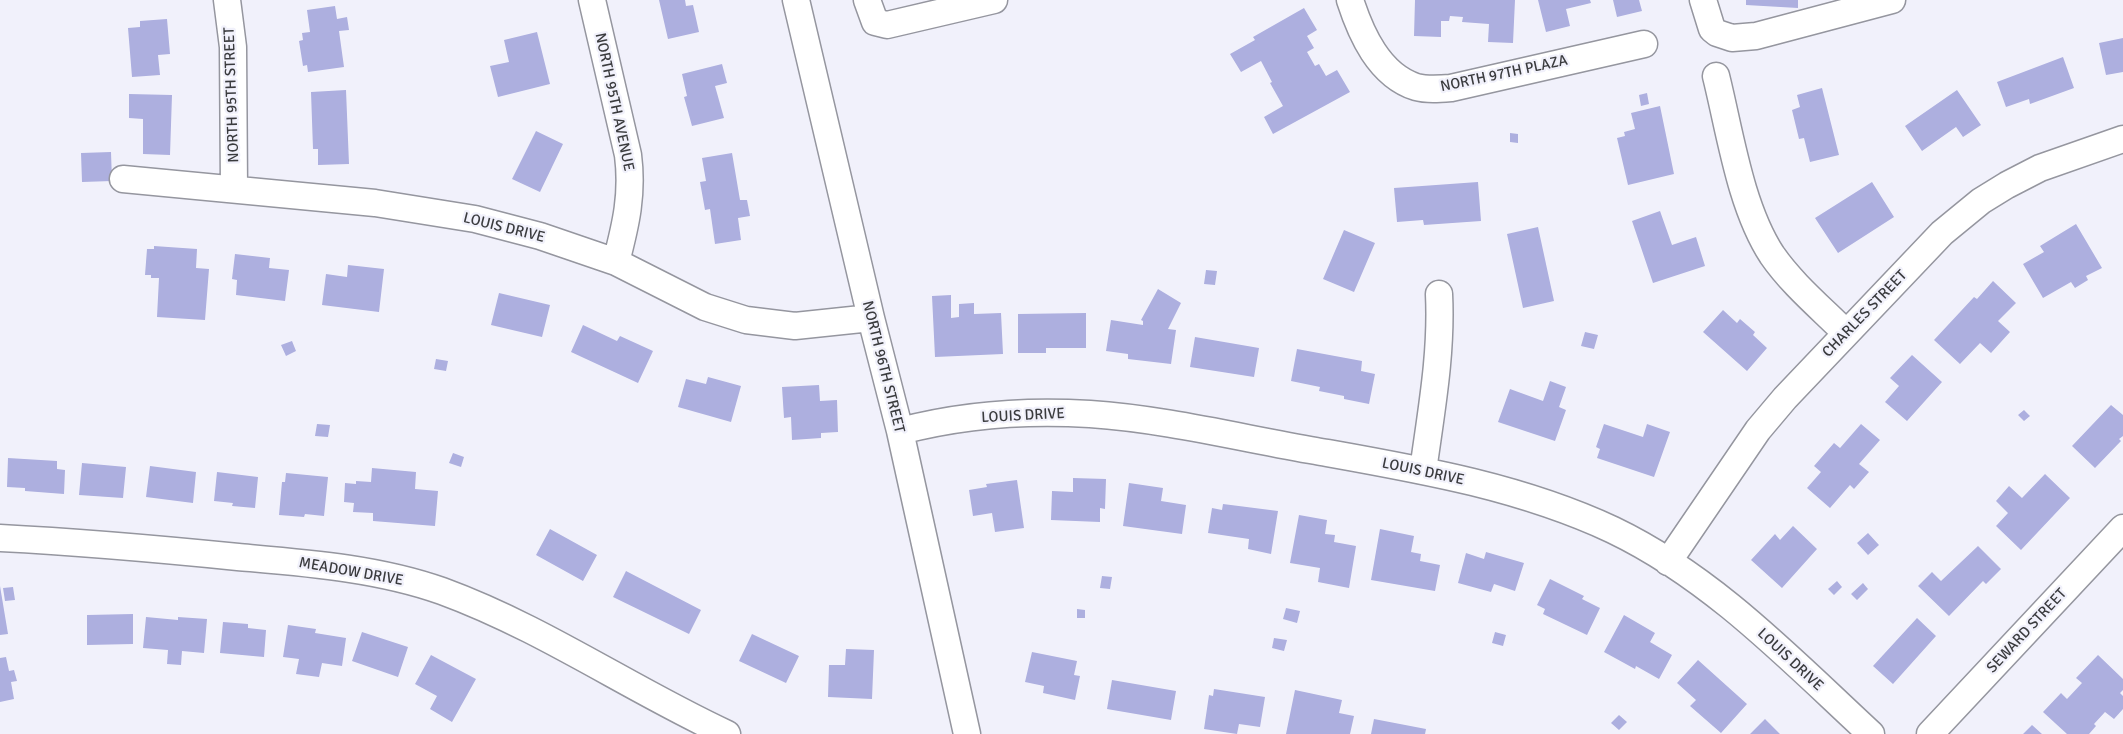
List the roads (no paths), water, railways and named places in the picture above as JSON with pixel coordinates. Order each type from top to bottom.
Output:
[{"type":"street","name":"NORTH 95TH STREET","points":[[227,0],[233,47],[234,189]]},
{"type":"street","name":"NORTH 95TH AVENUE","points":[[592,0],[628,155],[630,173],[630,204],[616,262]]},
{"type":"street","name":"NORTH 96TH STREET","points":[[796,0],[870,318],[900,430],[967,734]]},
{"type":"street","points":[[867,0],[875,22],[887,25],[994,0]]},
{"type":"street","name":"NORTH 97TH PLAZA","points":[[1350,0],[1356,18],[1369,44],[1384,66],[1398,78],[1416,86],[1431,89],[1451,88],[1644,44]]},
{"type":"street","points":[[1703,0],[1712,29],[1717,34],[1732,38],[1756,36],[1892,0]]},
{"type":"street","points":[[1716,76],[1744,190],[1761,235],[1786,273],[1846,333]]},
{"type":"street","name":"CHARLES STREET","points":[[1668,562],[1758,430],[1785,398],[1942,233],[1981,201],[2007,185],[2040,168],[2123,139]]},
{"type":"street","name":"LOUIS DRIVE","points":[[123,179],[375,203],[475,219],[540,236],[616,262],[705,307],[746,320],[795,326],[870,318]]},
{"type":"street","points":[[1424,471],[1438,360],[1439,294]]},
{"type":"street","name":"LOUIS DRIVE","points":[[900,430],[961,419],[1004,415],[1050,412],[1092,414],[1163,424],[1424,471],[1488,486],[1549,504],[1614,531],[1668,562],[1706,587],[1752,624],[1871,734]]},
{"type":"street","name":"SEWARD STREET","points":[[1930,734],[2123,528]]},
{"type":"street","name":"MEADOW DRIVE","points":[[0,538],[90,543],[311,564],[381,574],[441,591],[504,617],[727,734]]}]
